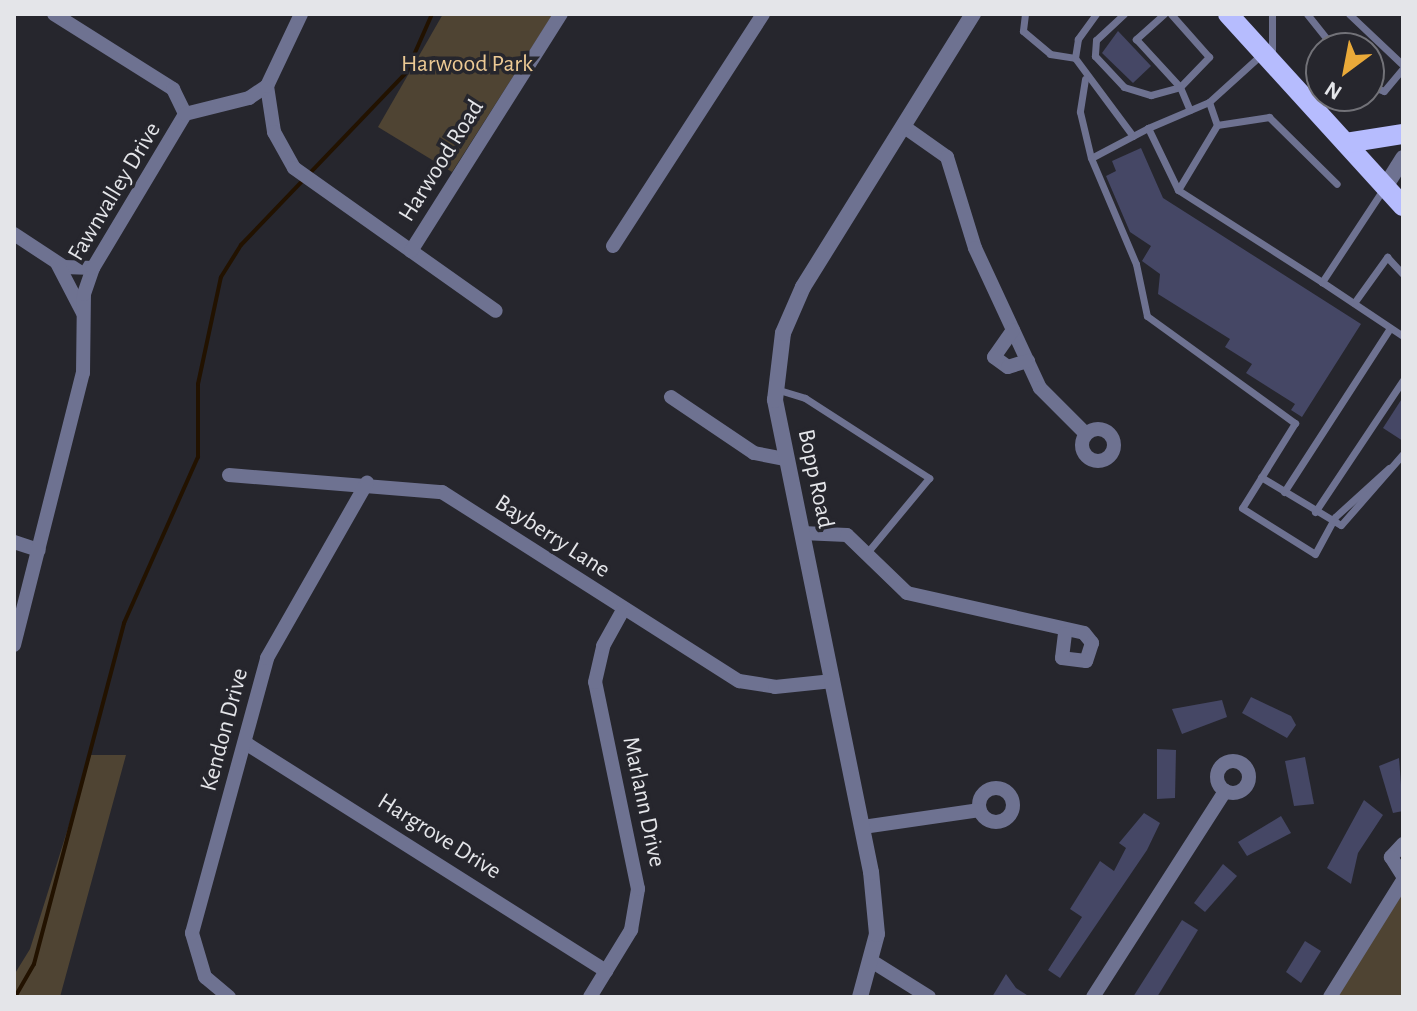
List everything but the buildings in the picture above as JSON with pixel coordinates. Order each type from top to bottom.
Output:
[{"type":"main road","points":[[1228,14],[1403,206]]},
{"type":"main road","points":[[1346,143],[1403,134]]},
{"type":"street","points":[[54,14],[173,89],[213,106]]},
{"type":"street","points":[[301,14],[267,86],[270,117],[298,172],[317,189],[496,311]]},
{"type":"street","name":"Harwood Road","points":[[411,251],[561,14]]},
{"type":"street","points":[[613,246],[763,14]]},
{"type":"street","name":"Bopp Road","points":[[860,997],[873,962],[876,904],[863,827],[785,459],[776,389],[783,333],[803,287],[973,14]]},
{"type":"street","name":"Fawnvalley Drive","points":[[14,645],[83,373],[83,313],[93,268],[185,114],[242,101],[267,86]]},
{"type":"street","points":[[173,89],[185,114]]},
{"type":"street","points":[[242,101],[270,117]]},
{"type":"street","points":[[903,126],[947,157],[975,248],[1040,388],[1086,434]]},
{"type":"street","points":[[1385,187],[1403,158]]},
{"type":"street","points":[[14,234],[57,263],[93,268]]},
{"type":"street","points":[[57,263],[83,313]]},
{"type":"street","points":[[1013,330],[994,357],[1008,367],[1028,361]]},
{"type":"street","points":[[671,397],[754,453],[785,459]]},
{"type":"street","name":"Bayberry Lane","points":[[229,475],[367,483],[442,492],[623,610],[749,684],[833,681]]},
{"type":"street","name":"Kendon Drive","points":[[229,997],[205,977],[192,933],[280,627],[367,483]]},
{"type":"street","points":[[802,533],[847,535],[907,593],[1033,620],[1065,634]]},
{"type":"street","points":[[14,542],[39,550]]},
{"type":"street","name":"Marlann Drive","points":[[590,997],[631,930],[638,889],[595,682],[603,646],[623,610]]},
{"type":"street","name":"Hargrove Drive","points":[[247,744],[606,971]]},
{"type":"street","points":[[1093,997],[1225,791]]},
{"type":"street","points":[[863,827],[980,810]]},
{"type":"street","points":[[1330,997],[1403,878],[1391,857],[1403,844]]},
{"type":"street","points":[[873,962],[929,997]]},
{"type":"lane","points":[[1025,14],[1023,31],[1050,54],[1075,58]]},
{"type":"lane","points":[[1081,14],[1088,21]]},
{"type":"lane","points":[[1096,14],[1088,21],[1075,58],[1085,79],[1133,136]]},
{"type":"lane","points":[[1124,14],[1096,40],[1095,56],[1136,94],[1180,87],[1209,57],[1171,14]]},
{"type":"lane","points":[[1164,14],[1136,39],[1180,87],[1190,110]]},
{"type":"lane","points":[[1091,158],[1148,128],[1209,102],[1268,57],[1272,14]]},
{"type":"lane","points":[[1307,14],[1321,32]]},
{"type":"lane","points":[[1349,14],[1403,67],[1385,90]]},
{"type":"lane","points":[[1085,79],[1080,112],[1091,158],[1136,264],[1147,316],[1295,423],[1242,508],[1315,554],[1333,524],[1352,517],[1403,454]]},
{"type":"lane","points":[[1209,102],[1217,125]]},
{"type":"lane","points":[[1217,125],[1269,117],[1337,184]]},
{"type":"lane","points":[[1178,190],[1217,125]]},
{"type":"lane","points":[[1148,128],[1178,190],[1403,336]]},
{"type":"lane","points":[[1322,282],[1385,187]]},
{"type":"lane","points":[[1354,303],[1387,257],[1403,274]]},
{"type":"lane","points":[[1284,492],[1390,328]]},
{"type":"lane","points":[[1315,512],[1403,380]]},
{"type":"lane","points":[[776,389],[805,398],[929,478],[865,555]]},
{"type":"lane","points":[[1261,477],[1333,524]]},
{"type":"green space","name":"Harwood Park","points":[[443,14],[553,14],[452,172],[378,127]]},
{"type":"green space","points":[[91,755],[126,755],[60,997],[14,997],[14,975],[30,949]]},
{"type":"green space","points":[[1403,892],[1403,997],[1337,997]]},
{"type":"waterway","points":[[15,997],[34,964],[124,623],[198,457],[198,384],[221,277],[241,245],[406,73],[432,14]]}]
